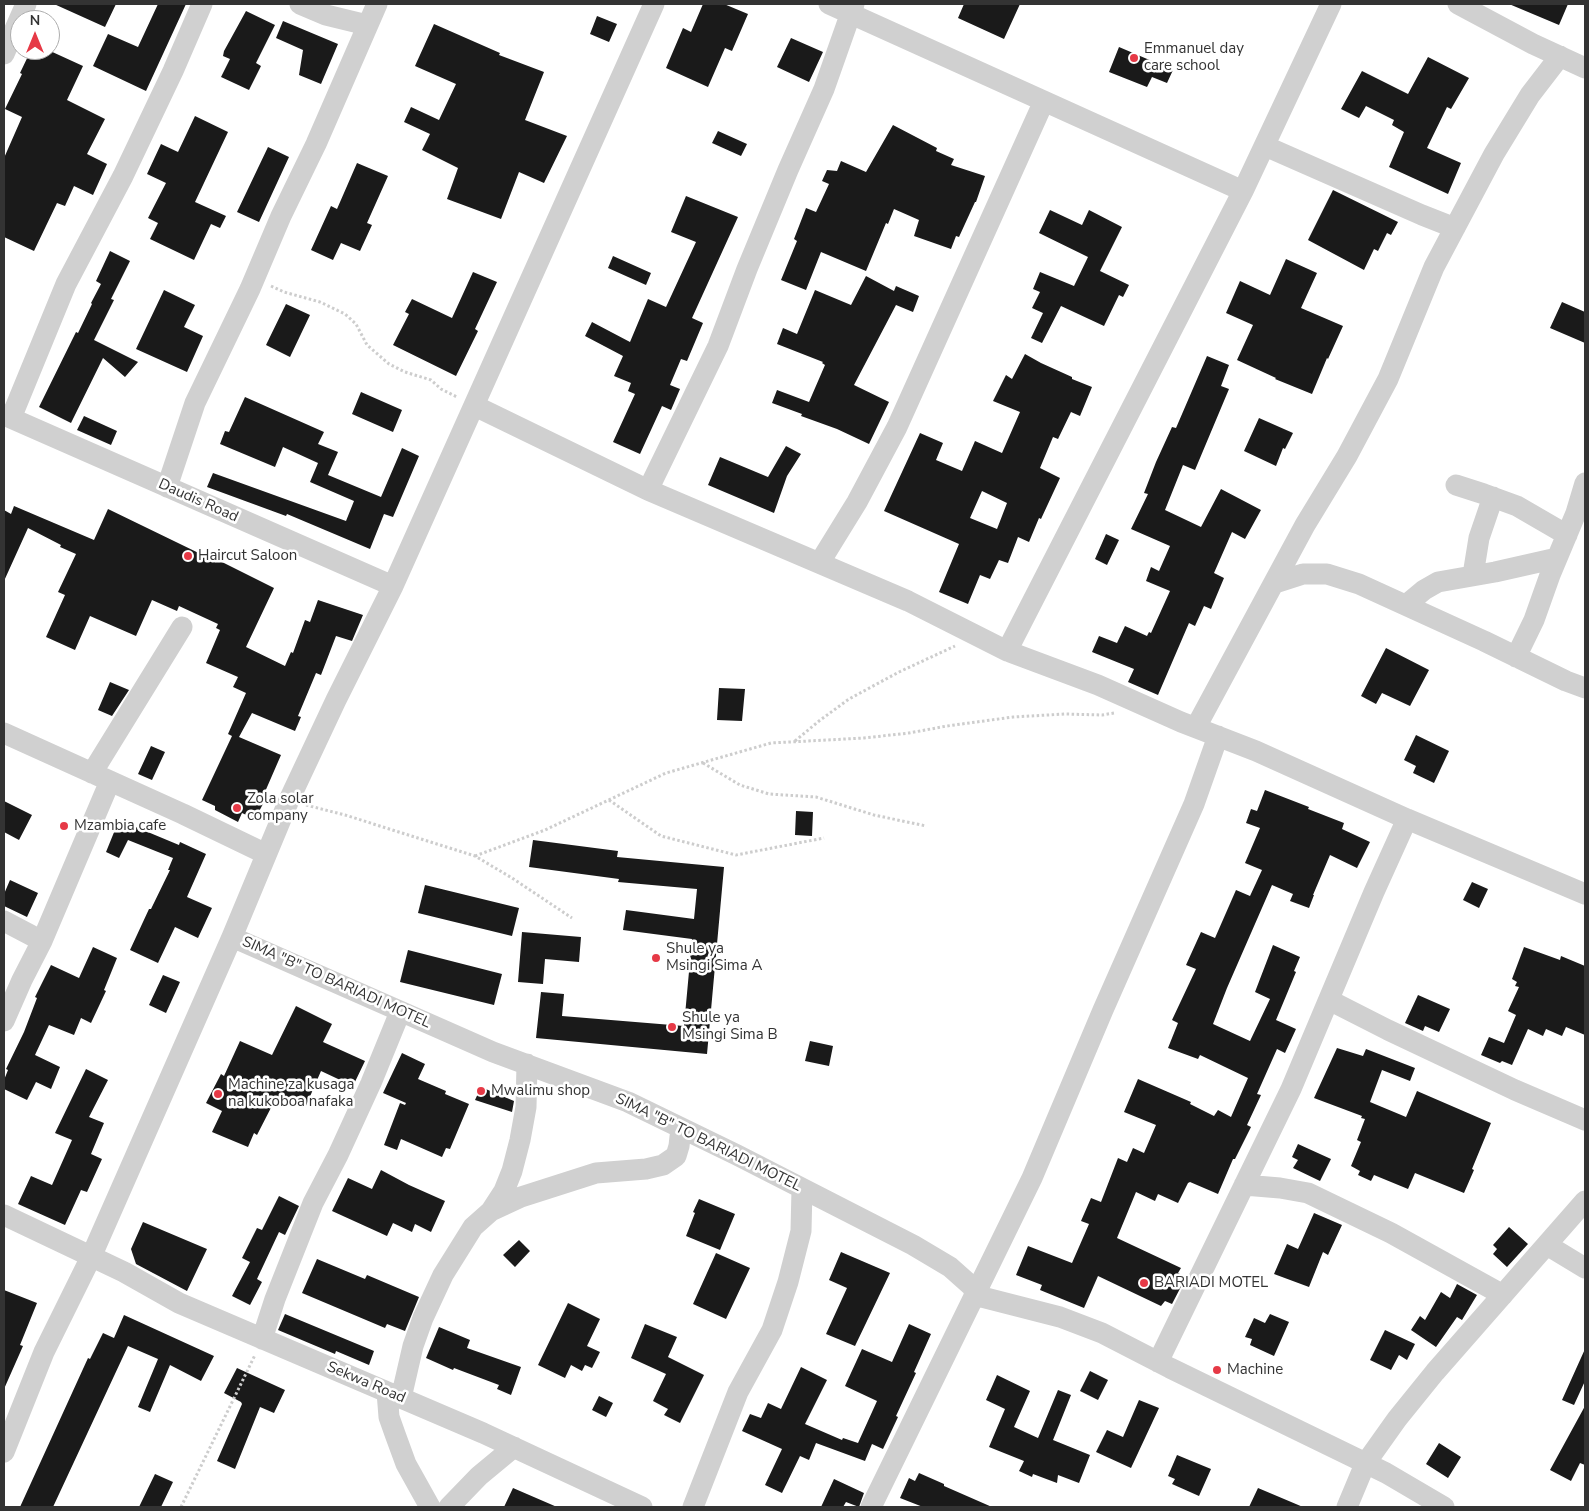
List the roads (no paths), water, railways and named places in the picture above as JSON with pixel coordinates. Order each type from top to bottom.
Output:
[{"type":"street","points":[[4,54],[26,4]]},
{"type":"street","points":[[8,417],[66,284],[127,167],[173,71],[202,4]]},
{"type":"street","points":[[300,4],[326,15],[367,26]]},
{"type":"street","points":[[167,487],[195,403],[255,278],[281,216],[316,144],[378,4]]},
{"type":"street","points":[[4,1452],[44,1352],[91,1257],[232,937],[290,800],[336,700],[394,586],[654,4]]},
{"type":"street","points":[[829,4],[852,8],[1044,101],[1243,192]]},
{"type":"street","points":[[1007,651],[1243,192],[1331,4]]},
{"type":"street","points":[[1458,4],[1533,44],[1585,68]]},
{"type":"street","points":[[648,490],[718,346],[788,170],[824,90],[852,8]]},
{"type":"street","points":[[1196,727],[1305,525],[1347,456],[1388,379],[1434,267],[1494,154],[1525,104],[1560,56]]},
{"type":"street","points":[[820,562],[857,502],[897,427],[1044,101]]},
{"type":"street","points":[[1265,146],[1455,228]]},
{"type":"street","points":[[475,406],[648,490],[908,601],[1007,651],[1098,685],[1149,708],[1256,751],[1407,819],[1585,894]]},
{"type":"street","name":"Daudis Road","points":[[8,417],[394,586]]},
{"type":"street","points":[[1516,657],[1534,620],[1576,513],[1585,482]]},
{"type":"street","points":[[1456,485],[1517,506],[1567,535]]},
{"type":"street","points":[[1473,575],[1479,538],[1492,497]]},
{"type":"street","points":[[1406,606],[1424,590],[1438,582],[1558,558]]},
{"type":"street","points":[[1275,583],[1303,574],[1327,574],[1359,584],[1566,681],[1585,688]]},
{"type":"street","points":[[4,1021],[22,980],[42,942],[87,832],[101,777],[182,627]]},
{"type":"street","points":[[4,734],[266,854]]},
{"type":"street","points":[[871,1507],[1032,1178],[1103,1010],[1194,804],[1218,736]]},
{"type":"street","points":[[1158,1362],[1291,1089],[1374,892],[1407,819]]},
{"type":"street","points":[[4,921],[42,942]]},
{"type":"street","name":"SIMA \"B\" TO BARIADI MOTEL","points":[[232,937],[493,1052],[628,1102],[913,1245],[950,1267],[976,1293]]},
{"type":"street","points":[[1330,1000],[1388,1030],[1515,1090],[1585,1120]]},
{"type":"street","points":[[262,1339],[275,1298],[313,1203],[338,1155],[371,1083],[400,1012]]},
{"type":"street","points":[[491,1211],[504,1191],[512,1171],[520,1140],[526,1106],[526,1064]]},
{"type":"street","points":[[430,1507],[406,1464],[389,1418],[394,1395],[422,1318],[442,1276],[473,1227],[491,1211],[521,1196],[596,1173],[663,1165],[676,1156],[681,1128]]},
{"type":"street","points":[[1244,1186],[1280,1188],[1308,1193],[1391,1233],[1503,1295]]},
{"type":"street","points":[[693,1507],[738,1392],[772,1330],[788,1282],[801,1231],[802,1189]]},
{"type":"street","points":[[1347,1507],[1365,1464],[1397,1420],[1430,1379],[1585,1201]]},
{"type":"street","name":"Sekwa Road","points":[[4,1215],[124,1272],[179,1303],[514,1447],[642,1507]]},
{"type":"street","points":[[1547,1245],[1585,1268]]},
{"type":"street","points":[[976,1293],[1060,1317],[1102,1333],[1386,1473],[1444,1507]]},
{"type":"street","points":[[449,1507],[479,1476],[514,1447]]},
{"type":"place","name":"Emmanuel day care school","points":[[1134,58]]},
{"type":"place","name":"Haircut Saloon","points":[[188,556]]},
{"type":"place","name":"Zola solar company","points":[[237,808]]},
{"type":"place","name":"Mzambia cafe","points":[[64,826]]},
{"type":"place","name":"Shule ya Msingi Sima A","points":[[656,958]]},
{"type":"place","name":"Shule ya Msingi Sima B","points":[[672,1027]]},
{"type":"place","name":"Mwalimu shop","points":[[481,1091]]},
{"type":"place","name":"Machine za kusaga na kukoboa nafaka","points":[[218,1094]]},
{"type":"place","name":"BARIADI MOTEL","points":[[1144,1283]]},
{"type":"place","name":"Machine","points":[[1217,1370]]}]
